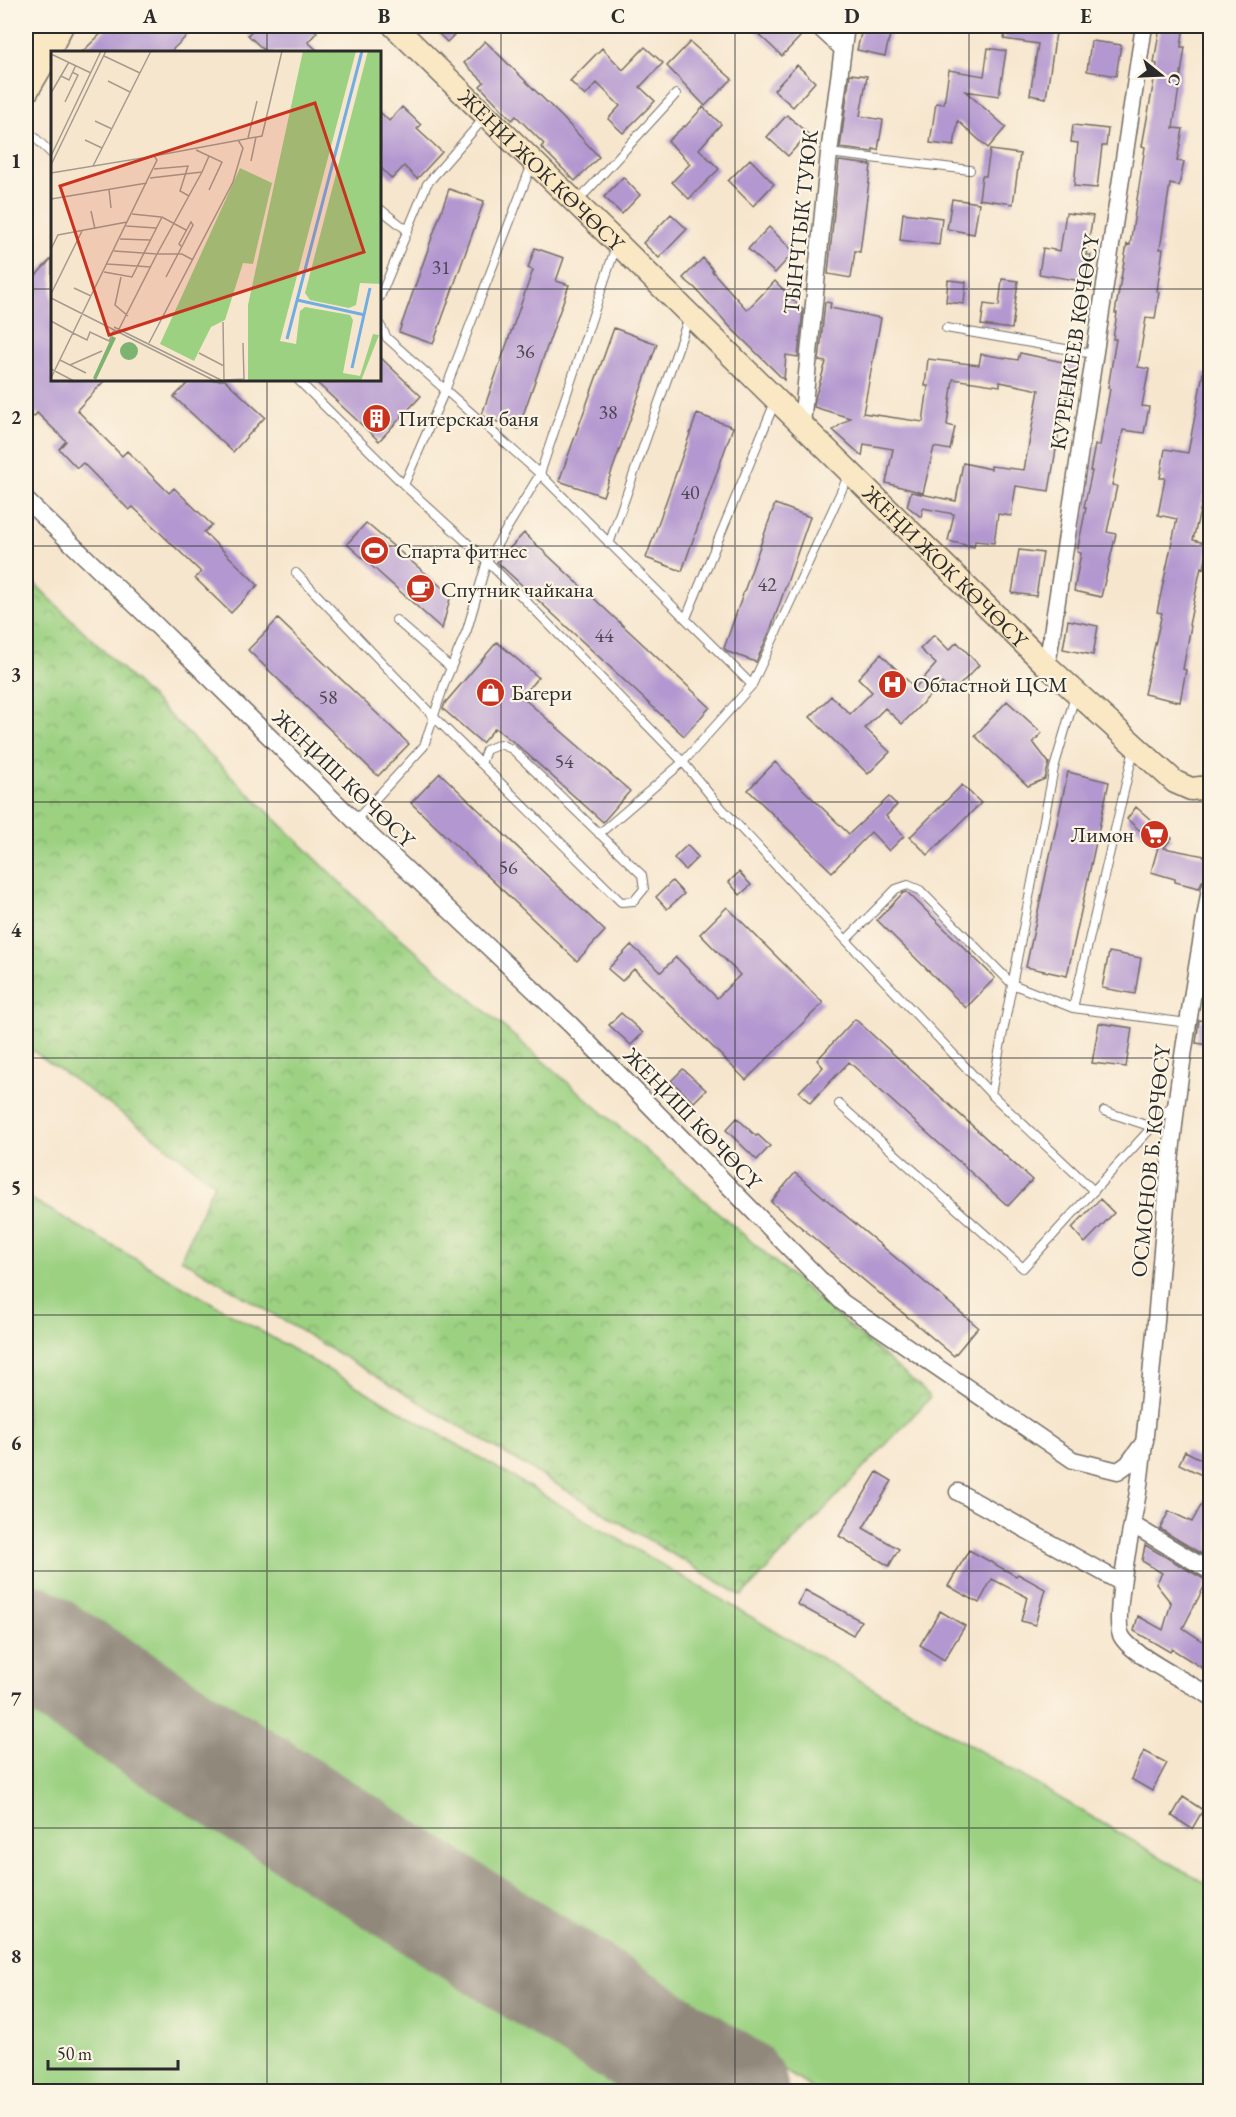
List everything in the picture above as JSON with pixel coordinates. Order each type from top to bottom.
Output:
[{"type":"main road","points":[[26,52],[60,26]]},
{"type":"main road","points":[[26,93],[60,26]]},
{"type":"main road","name":"ЖЕҢИ ЖОК КӨЧӨСҮ","points":[[394,26],[1047,666],[1175,782],[1191,789],[1210,787]]},
{"type":"street","points":[[818,26],[842,48]]},
{"type":"street","name":"ТЫНЧТЫК ТУЮК","points":[[802,424],[829,153],[846,26]]},
{"type":"street","name":"КУРЕНКЕЕВ КӨЧӨСҮ","points":[[1047,666],[1094,354],[1111,258],[1144,27]]},
{"type":"street","name":"ЖЕҢИШ КӨЧӨСҮ","points":[[26,500],[355,821],[571,1025],[842,1302],[1073,1460],[1118,1471],[1128,1464],[1145,1441]]},
{"type":"street","name":"ОСМОНОВ Б. КӨЧӨСҮ","points":[[1145,1441],[1177,1100],[1210,888]]},
{"type":"street","points":[[1145,1441],[1122,1583],[1120,1635],[1129,1646],[1146,1658],[1210,1696]]},
{"type":"street","points":[[958,1492],[1122,1583]]},
{"type":"street","points":[[1133,1525],[1210,1571]]},
{"type":"lane","points":[[1126,26],[1144,27]]},
{"type":"lane","points":[[576,203],[676,94]]},
{"type":"lane","points":[[381,295],[427,184],[487,115]]},
{"type":"lane","points":[[26,129],[51,153]]},
{"type":"lane","points":[[829,153],[970,170]]},
{"type":"lane","points":[[404,485],[446,388],[533,160]]},
{"type":"lane","points":[[381,210],[407,230]]},
{"type":"lane","points":[[355,821],[424,746],[467,630],[487,561],[540,474],[617,243]]},
{"type":"lane","points":[[609,544],[690,314]]},
{"type":"lane","points":[[381,327],[387,338],[446,388],[540,474],[752,686]]},
{"type":"lane","points":[[946,328],[1094,354]]},
{"type":"lane","points":[[299,381],[404,485],[487,561],[683,762],[715,801],[990,1094],[1094,1191]]},
{"type":"lane","points":[[686,618],[776,399]]},
{"type":"lane","name":"ЖЕҢИ ЖОК КӨЧӨСҮ","points":[[599,834],[683,762],[752,686],[850,472]]},
{"type":"lane","points":[[296,573],[434,717],[481,764],[621,902],[634,901],[644,890],[642,875],[512,749],[500,744],[486,750],[481,764]]},
{"type":"lane","points":[[396,620],[451,668]]},
{"type":"lane","points":[[990,1094],[1054,768],[1076,692]]},
{"type":"lane","points":[[1073,1008],[1135,746]]},
{"type":"lane","points":[[846,940],[896,889],[908,885],[920,890],[1012,984],[1073,1008],[1188,1023]]},
{"type":"lane","points":[[839,1104],[1023,1268],[1177,1100]]},
{"type":"lane","points":[[1104,1111],[1152,1127]]},
{"type":"green space","points":[[26,575],[366,908],[929,1395],[930,1398],[742,1596],[181,1259],[214,1183],[137,1124],[26,1046]]},
{"type":"green space","points":[[26,1196],[400,1411],[1210,1886],[1210,2091],[816,2091],[26,1585]]},
{"type":"green space","points":[[26,1698],[643,2091],[26,2091]]},
{"type":"building","points":[[109,26],[197,26],[171,51],[83,51]]},
{"type":"building","points":[[256,26],[309,26],[317,32],[308,42],[318,51],[265,51],[248,35]]},
{"type":"building","points":[[431,26],[463,26],[447,42]]},
{"type":"building","points":[[750,26],[789,26],[800,37],[782,56]]},
{"type":"building","points":[[1006,26],[1057,26],[1046,98],[1030,95],[1038,44],[1004,39]]},
{"type":"building","points":[[1160,26],[1184,26],[1181,47],[1185,47],[1173,128],[1183,129],[1177,161],[1184,162],[1179,186],[1170,184],[1160,249],[1163,249],[1155,319],[1146,318],[1138,367],[1149,369],[1142,406],[1149,407],[1144,433],[1123,430],[1112,485],[1117,486],[1107,532],[1116,534],[1101,597],[1074,591],[1081,553],[1077,552],[1095,445],[1100,445],[1110,389],[1108,388],[1116,339],[1113,339],[1117,313],[1115,313],[1127,244],[1130,245],[1145,147],[1142,146],[1157,64],[1154,63]]},
{"type":"building","points":[[862,29],[890,35],[885,56],[857,50]]},
{"type":"building","points":[[485,41],[599,157],[575,181],[541,147],[544,144],[516,116],[512,120],[480,86],[484,82],[464,63]]},
{"type":"building","points":[[1091,41],[1121,45],[1116,76],[1087,71]]},
{"type":"building","points":[[690,42],[732,79],[705,106],[667,66]]},
{"type":"building","points":[[645,47],[663,63],[640,87],[655,101],[623,133],[608,119],[620,106],[597,83],[585,96],[570,81],[602,48],[623,70]]},
{"type":"building","points":[[988,48],[1006,51],[999,96],[965,91],[1006,127],[988,148],[958,121],[954,146],[930,143],[936,103],[944,104],[949,70],[984,76]]},
{"type":"building","points":[[797,65],[815,82],[793,107],[774,90]]},
{"type":"building","points":[[850,74],[867,76],[860,116],[883,120],[878,150],[873,149],[873,152],[840,148]]},
{"type":"building","points":[[402,107],[421,125],[417,129],[442,152],[417,179],[404,166],[392,179],[381,168],[381,113],[389,121]]},
{"type":"building","points":[[703,107],[721,124],[699,149],[719,169],[689,199],[672,182],[690,164],[668,141],[685,127]]},
{"type":"building","points":[[787,115],[808,134],[788,156],[767,137]]},
{"type":"building","points":[[1073,125],[1108,129],[1106,146],[1102,146],[1097,188],[1074,186],[1078,143],[1071,142]]},
{"type":"building","points":[[990,150],[1020,154],[1013,204],[979,199],[982,176],[986,176]]},
{"type":"building","points":[[750,159],[774,184],[753,206],[728,181]]},
{"type":"building","points":[[839,161],[871,165],[860,252],[855,251],[851,278],[828,274]]},
{"type":"building","points":[[623,177],[640,195],[622,214],[604,197]]},
{"type":"building","points":[[449,189],[484,201],[433,344],[399,332]]},
{"type":"building","points":[[952,199],[979,203],[974,234],[947,229]]},
{"type":"building","points":[[903,213],[942,218],[939,245],[900,240]]},
{"type":"building","points":[[1066,213],[1093,216],[1086,255],[1091,255],[1087,282],[1039,274],[1043,248],[1060,251]]},
{"type":"building","points":[[671,214],[687,229],[659,258],[643,243]]},
{"type":"building","points":[[769,227],[794,252],[775,273],[748,249]]},
{"type":"building","points":[[535,248],[564,258],[556,281],[569,285],[518,429],[482,414],[533,270],[528,268]]},
{"type":"building","points":[[703,258],[747,310],[775,281],[803,310],[798,357],[786,355],[784,380],[683,278]]},
{"type":"building","points":[[51,259],[51,381],[104,381],[77,410],[122,456],[127,451],[169,493],[174,488],[212,525],[204,532],[258,585],[231,613],[195,578],[201,572],[133,507],[129,510],[83,463],[77,468],[59,449],[66,441],[37,413],[34,417],[26,410],[26,286]]},
{"type":"building","points":[[1002,279],[1018,281],[1012,329],[981,325],[984,304],[999,306]]},
{"type":"building","points":[[948,280],[966,282],[964,304],[946,302]]},
{"type":"building","points":[[825,302],[831,303],[830,308],[881,318],[863,413],[923,422],[928,386],[925,386],[928,359],[979,365],[981,354],[1018,360],[1020,353],[1077,365],[1070,397],[1065,396],[1049,491],[1016,486],[1011,516],[998,514],[994,543],[975,541],[974,547],[948,541],[954,514],[923,508],[921,517],[907,506],[911,492],[956,501],[963,463],[991,469],[991,466],[1024,470],[1039,390],[1000,382],[1000,386],[953,379],[947,425],[955,427],[950,450],[934,447],[923,493],[886,483],[893,449],[864,444],[862,456],[833,430],[850,418],[814,407],[826,362],[819,361]]},
{"type":"building","points":[[614,328],[657,344],[603,496],[559,481]]},
{"type":"building","name":"Питерская баня","points":[[381,358],[421,396],[379,441],[315,381],[381,381]]},
{"type":"building","points":[[1203,373],[1210,374],[1210,486],[1206,485],[1193,540],[1209,544],[1204,568],[1201,567],[1189,625],[1191,626],[1183,669],[1186,670],[1180,702],[1144,694],[1162,613],[1157,612],[1177,519],[1158,515],[1165,478],[1160,478],[1165,449],[1188,453]]},
{"type":"building","points":[[190,381],[226,381],[265,417],[233,452],[174,397]]},
{"type":"building","points":[[697,414],[733,427],[682,571],[646,558]]},
{"type":"building","points":[[775,504],[810,517],[770,631],[756,662],[728,652],[724,648]]},
{"type":"building","points":[[366,523],[451,595],[442,629],[347,544]]},
{"type":"building","points":[[524,533],[710,707],[684,736],[497,562]]},
{"type":"building","points":[[1019,550],[1043,553],[1036,596],[1012,593]]},
{"type":"building","points":[[278,619],[409,744],[378,776],[248,650]]},
{"type":"building","points":[[1068,620],[1098,626],[1093,655],[1063,649]]},
{"type":"building","points":[[934,635],[949,650],[957,642],[979,665],[952,693],[942,683],[902,724],[885,708],[865,728],[890,752],[868,774],[810,717],[831,696],[850,714],[872,692],[858,678],[881,654],[915,688],[936,664],[920,649]]},
{"type":"building","points":[[497,642],[538,677],[522,697],[630,791],[603,822],[495,728],[482,743],[443,709],[445,703]]},
{"type":"building","points":[[1007,701],[1042,733],[1033,742],[1049,763],[1045,779],[1028,786],[975,736]]},
{"type":"building","points":[[775,762],[849,834],[889,797],[897,805],[886,816],[904,836],[889,851],[871,832],[832,872],[748,790]]},
{"type":"building","points":[[1068,772],[1109,782],[1067,976],[1026,967]]},
{"type":"building","points":[[440,773],[605,931],[577,961],[411,803]]},
{"type":"building","points":[[962,785],[981,803],[928,855],[910,837]]},
{"type":"building","points":[[1136,807],[1172,838],[1164,848],[1210,857],[1210,878],[1202,881],[1199,888],[1175,882],[1175,879],[1151,872],[1158,847],[1127,819]]},
{"type":"building","points":[[687,845],[698,857],[685,870],[674,858]]},
{"type":"building","points":[[739,872],[751,885],[740,895],[729,882]]},
{"type":"building","points":[[672,881],[684,894],[667,909],[656,897]]},
{"type":"building","points":[[907,892],[995,978],[966,1008],[877,920],[903,893]]},
{"type":"building","points":[[727,907],[823,1003],[746,1080],[634,969],[622,981],[608,969],[631,945],[661,972],[676,957],[717,998],[740,975],[700,934]]},
{"type":"building","points":[[1109,952],[1141,958],[1135,994],[1102,988]]},
{"type":"building","points":[[621,1013],[643,1033],[631,1045],[609,1025]]},
{"type":"building","points":[[855,1019],[1032,1180],[1008,1206],[849,1062],[810,1103],[799,1092],[823,1067],[817,1060]]},
{"type":"building","points":[[1199,1020],[1210,1022],[1210,1045],[1196,1043]]},
{"type":"building","points":[[1099,1023],[1132,1028],[1126,1067],[1092,1063]]},
{"type":"building","points":[[683,1069],[706,1090],[694,1102],[671,1081]]},
{"type":"building","points":[[737,1118],[770,1146],[757,1160],[726,1130]]},
{"type":"building","points":[[795,1173],[978,1327],[954,1356],[771,1202]]},
{"type":"building","points":[[1100,1199],[1114,1213],[1085,1243],[1072,1228]]},
{"type":"building","points":[[1185,1451],[1210,1464],[1210,1479],[1179,1464]]},
{"type":"building","points":[[877,1472],[892,1481],[863,1528],[899,1549],[889,1566],[839,1536]]},
{"type":"building","points":[[1210,1489],[1210,1559],[1160,1529],[1169,1511],[1192,1522]]},
{"type":"building","points":[[1145,1545],[1207,1581],[1183,1628],[1210,1646],[1210,1673],[1172,1649],[1170,1652],[1134,1631],[1138,1616],[1163,1630],[1171,1603],[1156,1584],[1162,1573],[1142,1561]]},
{"type":"building","points":[[969,1550],[1045,1589],[1035,1625],[1021,1621],[1027,1597],[992,1579],[979,1603],[948,1586]]},
{"type":"building","points":[[805,1590],[861,1621],[853,1635],[797,1604]]},
{"type":"building","points":[[940,1611],[965,1626],[944,1660],[920,1645]]},
{"type":"building","points":[[1144,1751],[1167,1763],[1152,1791],[1131,1779]]},
{"type":"building","points":[[1183,1797],[1203,1810],[1192,1829],[1172,1816]]},
{"type":"runway","points":[[26,1642],[730,2092]]},
{"type":"place","name":"Питерская баня","points":[[377,418]]},
{"type":"place","name":"Спарта фитнес","points":[[375,550]]},
{"type":"place","name":"Спутник чайкана","points":[[420,589]]},
{"type":"place","name":"Областной ЦСМ","points":[[892,684]]},
{"type":"place","name":"Багери","points":[[490,692]]},
{"type":"place","name":"Лимон","points":[[1155,834]]}]
